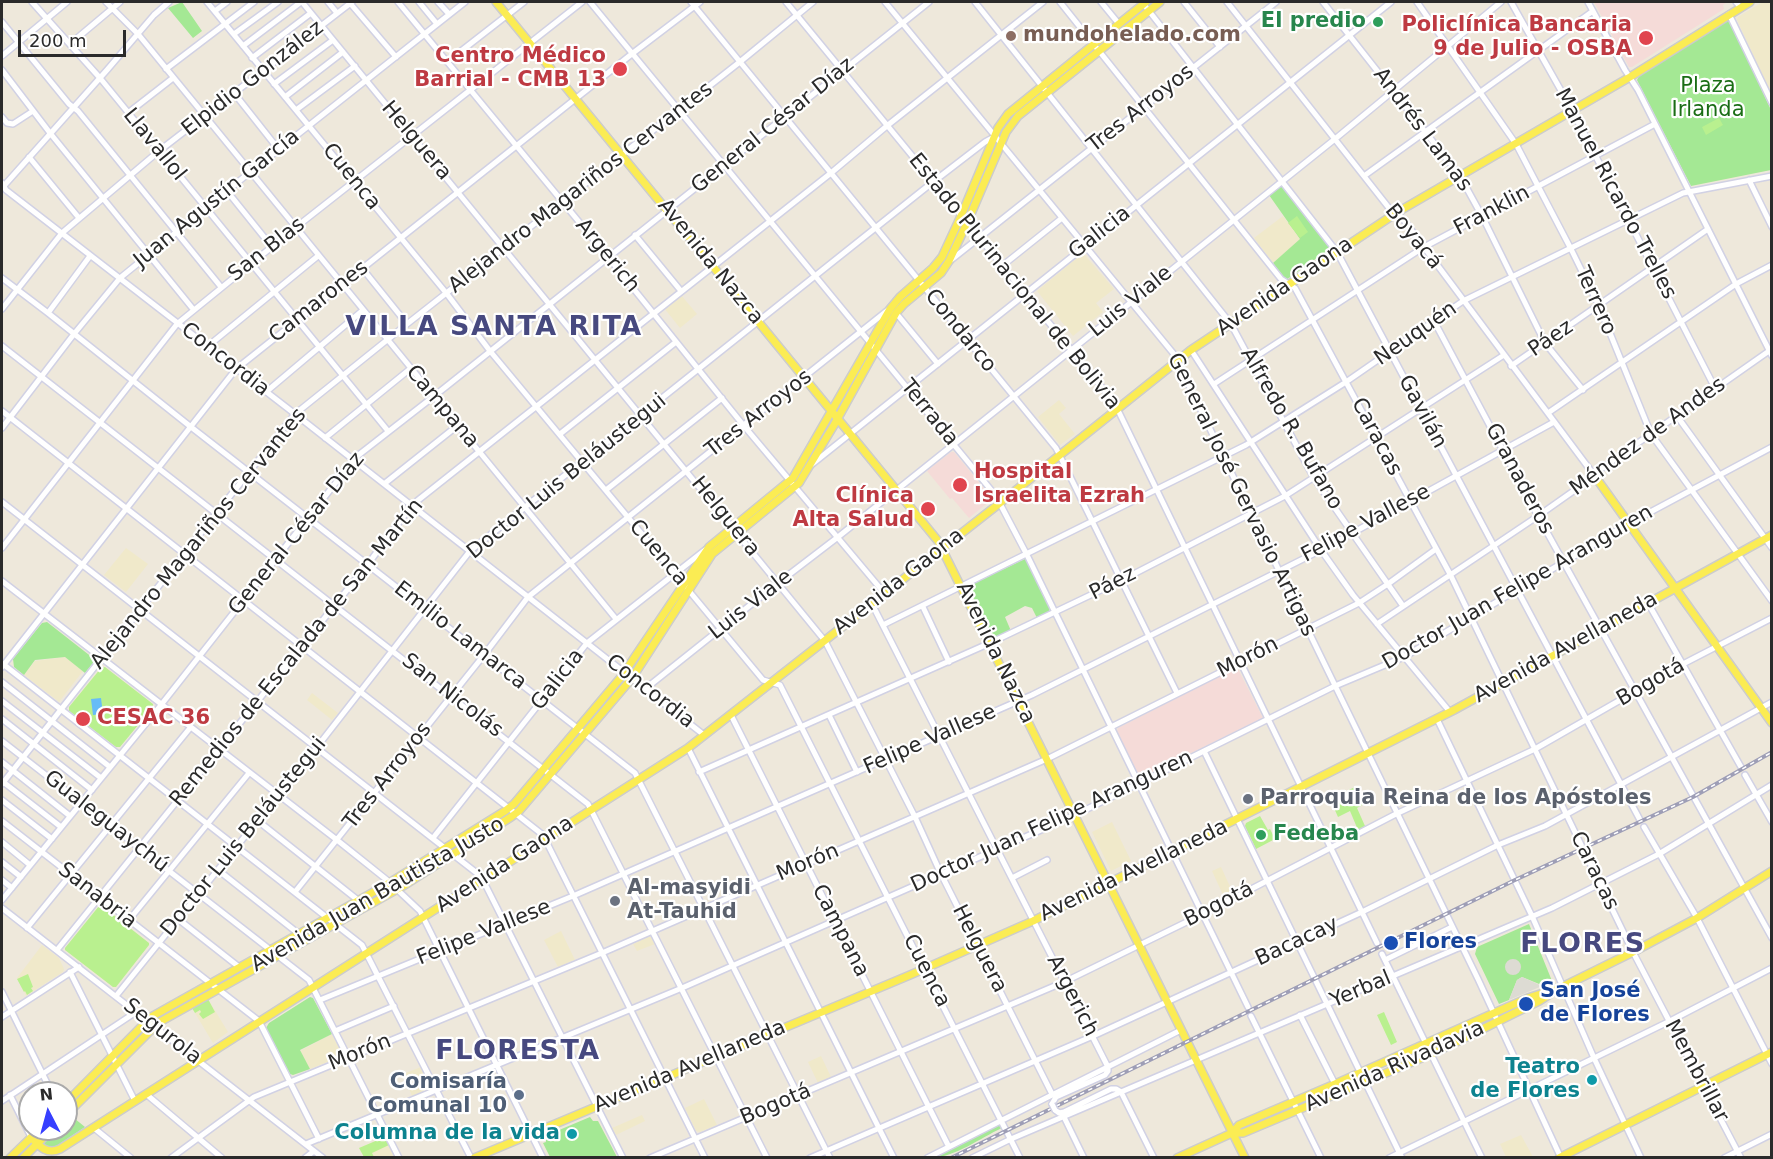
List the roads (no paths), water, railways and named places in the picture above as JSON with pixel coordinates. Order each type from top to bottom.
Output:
[{"type":"main road","name":"Avenida Nazca","points":[[496,2],[832,409],[942,548],[1245,1158]]},
{"type":"main road","name":"Avenida Juan Bautista Justo","points":[[1096,47],[1144,2]]},
{"type":"main road","name":"Avenida Juan Bautista Justo","points":[[922,283],[942,257],[995,136],[1008,114],[1160,2]]},
{"type":"main road","name":"Avenida Gaona","points":[[49,1154],[94,1128],[688,748],[1191,350],[1396,213],[1630,77],[1729,14],[1738,4],[1750,2]]},
{"type":"main road","name":"Avenida Juan Bautista Justo","points":[[78,1103],[155,1026],[397,889],[516,813],[632,678],[709,547],[735,530],[793,483],[810,465],[876,349],[900,297],[940,273],[950,261],[1013,121],[1044,89]]},
{"type":"main road","name":"Avenida Juan Bautista Justo","points":[[793,483],[870,342],[893,311]]},
{"type":"main road","points":[[1594,475],[1772,723]]},
{"type":"main road","name":"Avenida Juan Bautista Justo","points":[[78,1090],[147,1020],[390,883],[509,808],[625,672],[686,587],[735,530]]},
{"type":"main road","name":"Avenida Avellaneda","points":[[472,1158],[1033,921],[1437,719],[1768,537]]},
{"type":"main road","name":"Avenida Rivadavia","points":[[1177,1158],[1232,1132],[1239,1125],[1494,1012],[1562,987],[1697,918],[1772,871]]},
{"type":"main road","name":"Avenida Rivadavia","points":[[1232,1132],[1243,1133],[1431,1053],[1539,1002],[1554,990]]},
{"type":"main road","points":[[1560,1157],[1769,1054]]},
{"type":"main road","points":[[10,1158],[27,1141]]},
{"type":"main road","points":[[34,1141],[49,1154]]},
{"type":"main road","points":[[23,1158],[40,1141]]},
{"type":"street","name":"Llavallol","points":[[32,2],[100,78],[388,431]]},
{"type":"street","points":[[2,56],[67,2]]},
{"type":"street","name":"Campana","points":[[106,2],[138,34],[249,173],[616,619]]},
{"type":"street","points":[[70,44],[120,2]]},
{"type":"street","points":[[2,185],[100,78],[159,9],[169,2]]},
{"type":"street","name":"Cuenca","points":[[207,2],[447,294],[490,351],[720,629],[763,680],[780,685],[1020,1158]]},
{"type":"street","points":[[215,11],[227,2]]},
{"type":"street","points":[[166,69],[254,2]]},
{"type":"street","points":[[234,34],[278,2]]},
{"type":"street","points":[[243,46],[302,2]]},
{"type":"street","name":"Helguera","points":[[302,2],[825,641],[1052,1094]]},
{"type":"street","points":[[328,2],[337,13]]},
{"type":"street","points":[[351,2],[396,57]]},
{"type":"street","name":"Elpidio González","points":[[2,309],[62,233],[79,218],[159,151],[351,2]]},
{"type":"street","name":"Argerich","points":[[398,2],[744,426],[885,594]]},
{"type":"street","points":[[419,2],[437,24]]},
{"type":"street","points":[[438,2],[449,14]]},
{"type":"street","points":[[447,62],[524,2]]},
{"type":"street","name":"San Blas","points":[[2,548],[177,324],[582,2]]},
{"type":"street","name":"Terrada","points":[[590,2],[862,331],[1000,503],[1248,1007]]},
{"type":"street","name":"Camarones","points":[[2,665],[236,369],[693,4],[700,2]]},
{"type":"street","name":"Estado Plurinacional de Bolivia","points":[[786,2],[1114,402],[1377,943]]},
{"type":"street","name":"Alejandro Magariños Cervantes","points":[[2,782],[296,414],[741,62],[813,2]]},
{"type":"street","name":"General José Gervasio Artigas","points":[[885,2],[1173,353],[1494,1012],[1560,1157]]},
{"type":"street","name":"General César Díaz","points":[[2,900],[161,705],[353,460],[930,2]]},
{"type":"street","name":"Alfredo R. Bufano","points":[[975,2],[1231,324],[1314,478],[1403,606]]},
{"type":"street","name":"Remedios de Escalada de San Martín","points":[[57,950],[368,564],[412,505],[1043,2]]},
{"type":"street","name":"Caracas","points":[[1060,2],[1281,279],[1295,288],[1450,574],[1634,952]]},
{"type":"street","points":[[1101,2],[1119,24]]},
{"type":"street","name":"Gavilán","points":[[1144,2],[1337,252],[1640,820]]},
{"type":"street","points":[[1184,2],[1220,47]]},
{"type":"street","name":"Boyacá","points":[[1227,2],[1389,208],[1403,219],[1594,475]]},
{"type":"street","name":"Tres Arroyos","points":[[950,261],[1276,2]]},
{"type":"street","name":"Andrés Lamas","points":[[1323,2],[1460,176],[1545,343],[1583,390]]},
{"type":"street","name":"Galicia","points":[[810,465],[1391,2]]},
{"type":"street","name":"Terrero","points":[[1417,2],[1516,144],[1599,306],[1652,434],[1772,601]]},
{"type":"street","name":"Luis Viale","points":[[645,689],[1335,139],[1502,2]]},
{"type":"street","name":"Manuel Ricardo Trelles","points":[[1511,2],[1572,110],[1715,388]]},
{"type":"street","points":[[1588,2],[1655,124],[1770,353]]},
{"type":"street","name":"Juan Agustín García","points":[[2,428],[120,278],[461,3]]},
{"type":"street","name":"Condarco","points":[[693,4],[1060,454],[1177,693]]},
{"type":"street","points":[[1364,176],[1593,11]]},
{"type":"street","points":[[252,57],[311,13]]},
{"type":"street","points":[[1729,14],[1772,103]]},
{"type":"street","points":[[2,22],[131,175],[221,287]]},
{"type":"street","points":[[274,84],[333,40]]},
{"type":"street","points":[[285,97],[343,52]]},
{"type":"street","points":[[297,110],[355,66]]},
{"type":"street","points":[[2,70],[50,134],[194,309]]},
{"type":"street","points":[[128,112],[173,78]]},
{"type":"street","points":[[234,93],[279,150]]},
{"type":"street","points":[[2,117],[7,123],[13,124],[33,111]]},
{"type":"street","name":"Franklin","points":[[1214,384],[1424,247],[1655,124]]},
{"type":"street","name":"Doctor Luis Beláustegui","points":[[116,996],[317,747],[470,551],[700,370],[933,182],[995,136]]},
{"type":"street","points":[[29,157],[79,218]]},
{"type":"street","name":"Neuquén","points":[[883,625],[1223,457],[1346,382],[1463,301],[1689,192],[1772,176]]},
{"type":"street","points":[[1749,180],[1772,227]]},
{"type":"street","name":"Concordia","points":[[2,185],[704,735]]},
{"type":"street","points":[[227,191],[272,247]]},
{"type":"street","points":[[1002,266],[1062,218]]},
{"type":"street","name":"Páez","points":[[1511,366],[1708,230]]},
{"type":"street","points":[[635,235],[681,291]]},
{"type":"street","points":[[48,313],[90,256]]},
{"type":"street","points":[[208,346],[318,256]]},
{"type":"street","points":[[1548,413],[1736,284],[1772,265]]},
{"type":"street","points":[[362,268],[407,324]]},
{"type":"street","name":"Emilio Lamarca","points":[[2,278],[635,772],[830,1158]]},
{"type":"street","points":[[266,392],[363,311]]},
{"type":"street","points":[[893,311],[938,364]]},
{"type":"street","name":"Tres Arroyos","points":[[295,892],[528,597],[862,331],[893,311]]},
{"type":"street","name":"Granaderos","points":[[1434,321],[1538,516],[1772,938]]},
{"type":"street","points":[[1765,342],[1772,339]]},
{"type":"street","points":[[560,434],[676,342]]},
{"type":"street","name":"San Nicolás","points":[[2,346],[588,804],[767,1158]]},
{"type":"street","points":[[1191,350],[1321,550],[1359,603],[1450,712]]},
{"type":"street","name":"Méndez de Andes","points":[[1377,624],[1538,516],[1715,388],[1770,353]]},
{"type":"street","name":"Páez","points":[[699,772],[990,643],[1122,580],[1285,496],[1503,355]]},
{"type":"street","points":[[325,438],[410,369]]},
{"type":"street","points":[[606,490],[722,398]]},
{"type":"street","points":[[2,411],[541,833],[705,1158]]},
{"type":"street","points":[[1677,416],[1719,476],[1768,537],[1772,548]]},
{"type":"street","name":"Felipe Vallese","points":[[320,1000],[625,874],[1018,701],[1321,550],[1554,422]]},
{"type":"street","points":[[384,484],[457,426]]},
{"type":"street","name":"Doctor Juan Felipe Aranguren","points":[[306,1144],[631,1010],[1075,815],[1268,718],[1404,657],[1628,524],[1772,447]]},
{"type":"street","points":[[2,502],[478,874],[623,1158]]},
{"type":"street","name":"Galicia","points":[[433,838],[587,643],[709,547]]},
{"type":"street","name":"Morón","points":[[171,1158],[249,1100],[602,953],[1047,759],[1359,603],[1436,549]]},
{"type":"street","points":[[2,581],[337,840],[420,911],[543,1158]]},
{"type":"street","points":[[1648,603],[1741,767]]},
{"type":"street","name":"Argerich","points":[[872,604],[1108,1067]]},
{"type":"street","points":[[923,606],[949,662]]},
{"type":"street","name":"Bogotá","points":[[650,1158],[1064,982],[1203,914],[1396,814],[1535,748],[1683,664],[1772,618]]},
{"type":"street","points":[[2,665],[359,943],[367,953],[472,1158]]},
{"type":"street","points":[[2,682],[110,767]]},
{"type":"street","points":[[2,701],[101,778]]},
{"type":"street","name":"Bacacay","points":[[810,1158],[1093,1036],[1362,912],[1498,845],[1545,826],[1772,702]]},
{"type":"street","name":"Campana","points":[[731,715],[949,1147]]},
{"type":"street","points":[[829,715],[857,772]]},
{"type":"street","points":[[2,719],[92,790]]},
{"type":"street","points":[[1437,719],[1532,916],[1562,987],[1641,1158]]},
{"type":"street","points":[[27,928],[190,728]]},
{"type":"street","name":"Gualeguaychú","points":[[2,741],[309,980],[399,1158]]},
{"type":"street","name":"Concordia","points":[[688,748],[894,1158]]},
{"type":"street","points":[[1204,751],[1401,1155]]},
{"type":"street","points":[[2,762],[70,816]]},
{"type":"street","points":[[129,920],[249,773]]},
{"type":"street","points":[[1745,775],[1772,822]]},
{"type":"street","points":[[2,782],[61,827]]},
{"type":"street","name":"Yerbal","points":[[972,1158],[1011,1139],[1532,916],[1659,854],[1772,785]]},
{"type":"street","points":[[2,800],[52,839]]},
{"type":"street","name":"Sanabria","points":[[2,821],[259,1021],[319,1139]]},
{"type":"street","points":[[258,821],[359,901]]},
{"type":"street","points":[[1644,827],[1697,918],[1769,1054],[1772,1064]]},
{"type":"street","points":[[2,842],[30,865]]},
{"type":"street","points":[[1011,878],[1047,860]]},
{"type":"street","points":[[2,862],[21,877]]},
{"type":"street","points":[[218,870],[299,934]]},
{"type":"street","points":[[2,880],[12,888]]},
{"type":"street","name":"Segurola","points":[[2,908],[323,1158]]},
{"type":"street","points":[[178,919],[239,967]]},
{"type":"street","points":[[1452,927],[1384,957],[1482,1158]]},
{"type":"street","name":"Membrillar","points":[[1634,952],[1741,1158]]},
{"type":"street","points":[[2,1017],[78,966]]},
{"type":"street","points":[[1389,1158],[1401,1155],[1464,1121],[1670,1021],[1772,968]]},
{"type":"street","points":[[70,972],[135,1101]]},
{"type":"street","points":[[2,992],[46,1081]]},
{"type":"street","points":[[335,1030],[394,1006]]},
{"type":"street","points":[[2,1101],[136,1012]]},
{"type":"street","points":[[1251,1016],[1321,1158]]},
{"type":"street","points":[[1300,1016],[1335,1084]]},
{"type":"street","points":[[927,1158],[1181,1030]]},
{"type":"street","points":[[1108,1067],[1105,1075],[1056,1097],[1054,1107],[1062,1113],[1111,1089],[1116,1089],[1121,1092],[1154,1158]]},
{"type":"street","points":[[146,1094],[222,1158]]},
{"type":"street","points":[[10,1095],[18,1111]]},
{"type":"street","points":[[1064,1117],[1084,1158]]},
{"type":"street","points":[[94,1128],[131,1158]]},
{"type":"street","points":[[1724,1158],[1772,1134]]},
{"type":"street","points":[[305,1158],[314,1151]]},
{"type":"water","points":[[101,698],[103,714],[93,715],[91,699]]},
{"type":"railway","points":[[951,1158],[1515,880],[1693,797],[1772,752]]},
{"type":"place","name":"El predio","points":[[1378,22]]},
{"type":"place","name":"mundohelado.com","points":[[1011,36]]},
{"type":"place","name":"Policlínica Bancaria 9 de Julio - OSBA","points":[[1646,38]]},
{"type":"place","name":"Centro Médico Barrial - CMB 13","points":[[620,69]]},
{"type":"place","name":"Hospital Israelita Ezrah","points":[[960,485]]},
{"type":"place","name":"Clínica Alta Salud","points":[[928,509]]},
{"type":"place","name":"CESAC 36","points":[[83,719]]},
{"type":"place","name":"Parroquia Reina de los Apóstoles","points":[[1248,799]]},
{"type":"place","name":"Fedeba","points":[[1261,835]]},
{"type":"place","name":"Al-masyidi At-Tauhid","points":[[615,901]]},
{"type":"place","name":"Flores","points":[[1391,943]]},
{"type":"place","name":"San José de Flores","points":[[1526,1004]]},
{"type":"place","name":"Teatro de Flores","points":[[1592,1080]]},
{"type":"place","name":"Comisaría Comunal 10","points":[[519,1095]]},
{"type":"place","name":"Columna de la vida","points":[[572,1134]]},
{"type":"district","name":"VILLA SANTA RITA","points":[[494,328]]},
{"type":"district","name":"FLORES","points":[[1583,945]]},
{"type":"district","name":"FLORESTA","points":[[518,1052]]},
{"type":"park label","name":"Plaza Irlanda","points":[[1708,99]]}]
